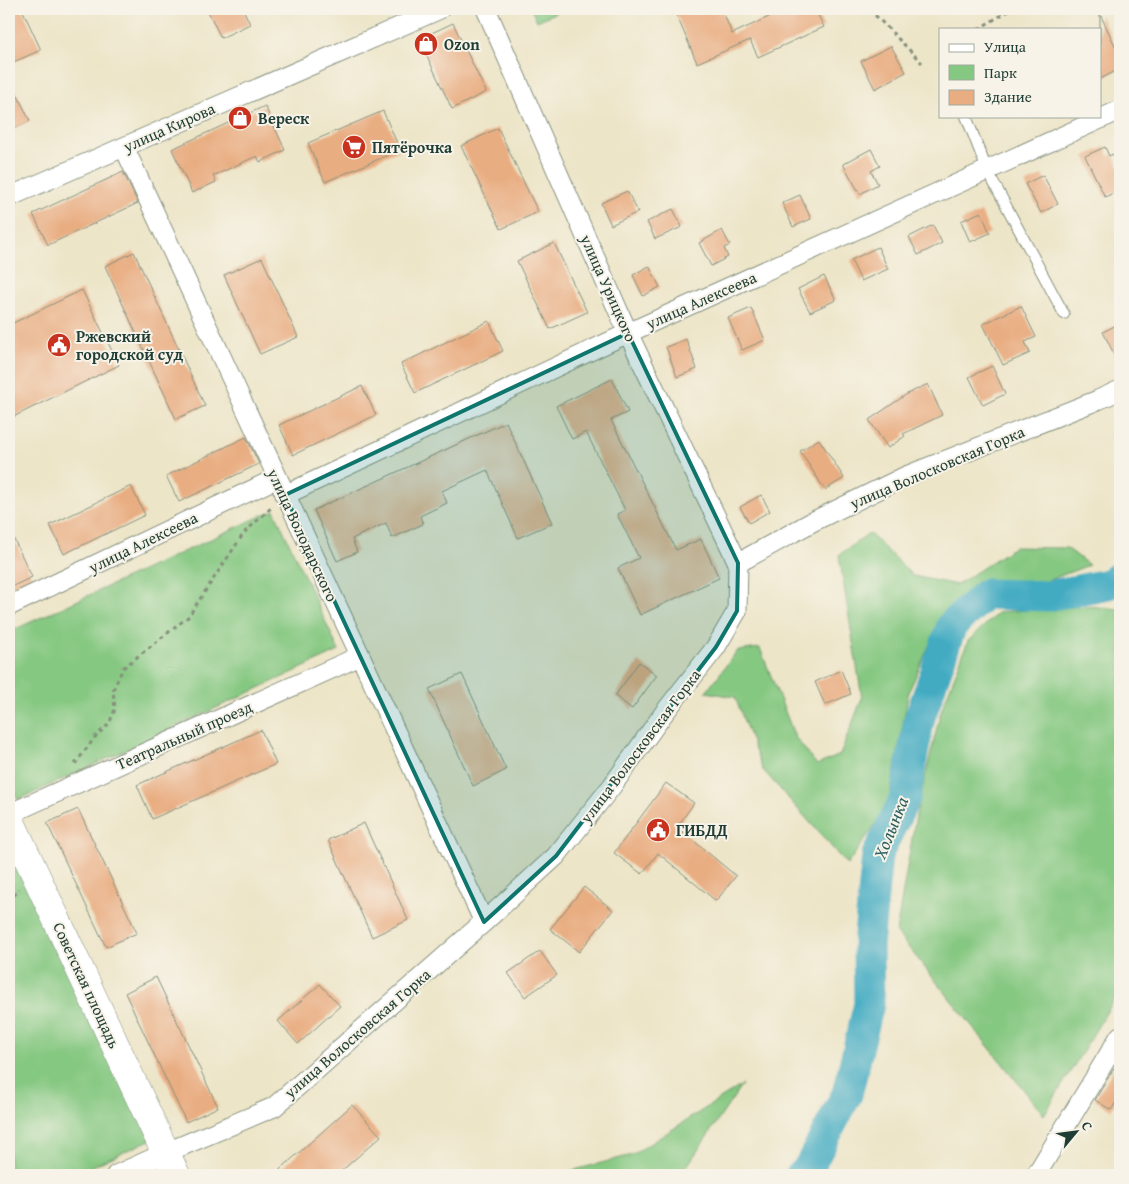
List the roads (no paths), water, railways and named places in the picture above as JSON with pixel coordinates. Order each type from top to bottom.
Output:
[{"type":"street","name":"улица Кирова","points":[[9,198],[440,9]]},
{"type":"street","name":"улица Урицкого","points":[[486,9],[628,333],[738,563]]},
{"type":"street","name":"улица Алексеева","points":[[9,606],[628,333],[1120,110]]},
{"type":"street","name":"улица Володарского","points":[[124,147],[484,922]]},
{"type":"street","name":"улица Волосковская Горка","points":[[116,1175],[171,1164],[274,1107],[556,856],[612,786],[664,713],[716,647],[737,611],[738,563],[812,522],[906,476],[1120,390]]},
{"type":"street","name":"Театральный проезд","points":[[9,816],[360,656]]},
{"type":"street","name":"Советская площадь","points":[[9,816],[171,1164]]},
{"type":"street","points":[[1036,1175],[1120,1036]]},
{"type":"lane","points":[[967,118],[987,170],[1064,314]]},
{"type":"waterway","name":"Холынка","points":[[801,1175],[809,1167],[847,1094],[869,1004],[868,946],[877,855],[905,798],[919,720],[952,625],[986,594],[1048,596],[1108,584],[1120,577]]},
{"type":"place","name":"Ozon","points":[[426,44]]},
{"type":"place","name":"Вереск","points":[[240,118]]},
{"type":"place","name":"Пятёрочка","points":[[354,147]]},
{"type":"place","name":"Ржевский городской суд","points":[[59,345]]},
{"type":"place","name":"ГИБДД","points":[[658,830]]}]
